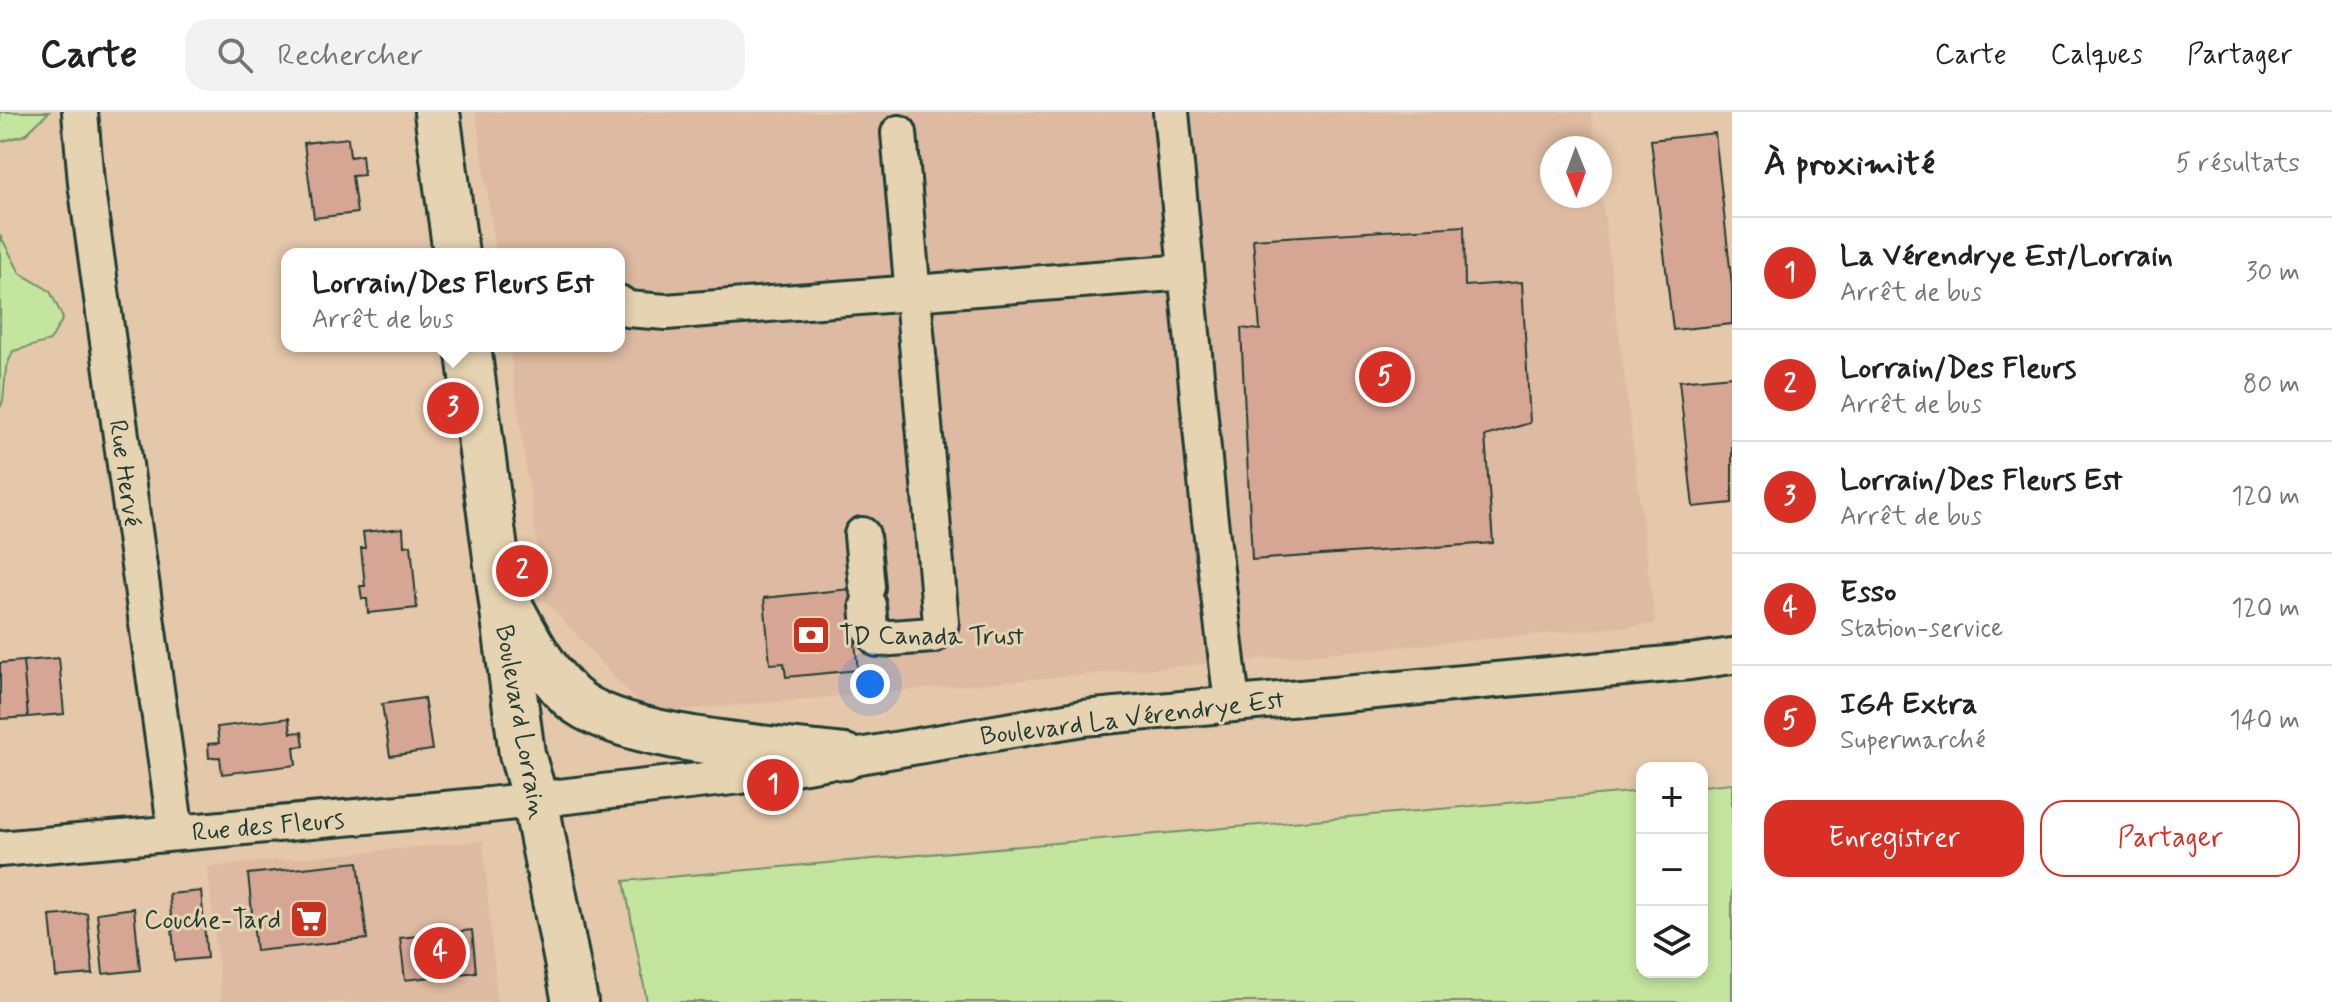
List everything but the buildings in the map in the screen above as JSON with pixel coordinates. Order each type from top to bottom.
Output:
[{"type":"main road","points":[[437,112],[455,248]]},
{"type":"main road","name":"Boulevard Lorrain","points":[[469,352],[522,754],[535,799],[575,1002]]},
{"type":"main road","points":[[499,585],[555,680],[574,700],[596,712],[672,735],[845,757]]},
{"type":"street","name":"Rue Hervé","points":[[80,112],[86,183],[176,833]]},
{"type":"street","points":[[1171,112],[1209,512],[1232,703]]},
{"type":"street","points":[[862,535],[870,628],[878,639],[933,635],[941,623],[899,133]]},
{"type":"street","points":[[625,308],[666,312],[1186,272]]},
{"type":"street","name":"Boulevard La Vérendrye Est","points":[[535,799],[741,776],[1034,725],[1232,703],[1676,664],[1732,656]]},
{"type":"street","name":"Rue des Fleurs","points":[[0,849],[535,799]]},
{"type":"shaded area","points":[[476,112],[1591,112],[1594,136],[1540,136],[1540,208],[1603,208],[1655,624],[647,713],[545,600],[510,352],[625,352],[625,248],[495,248]]},
{"type":"shaded area","points":[[483,841],[497,1002],[222,1002],[208,867]]},
{"type":"green space","points":[[0,112],[49,112],[25,135],[0,142]]},
{"type":"green space","points":[[0,235],[20,273],[50,291],[63,318],[50,341],[13,351],[6,368],[0,408]]},
{"type":"green space","points":[[1732,783],[1732,1002],[647,1002],[624,881],[1636,792],[1636,978],[1708,978],[1708,785]]},
{"type":"place","name":"IGA Extra","points":[[1385,377]]},
{"type":"place","name":"Lorrain/Des Fleurs Est","points":[[453,408]]},
{"type":"place","name":"Lorrain/Des Fleurs","points":[[522,571]]},
{"type":"place","name":"TD Canada Trust","points":[[811,635]]},
{"type":"place","name":"La Vérendrye Est/Lorrain","points":[[773,785]]},
{"type":"place","name":"Couche-Tard","points":[[309,919]]},
{"type":"place","name":"Esso","points":[[440,953]]}]
